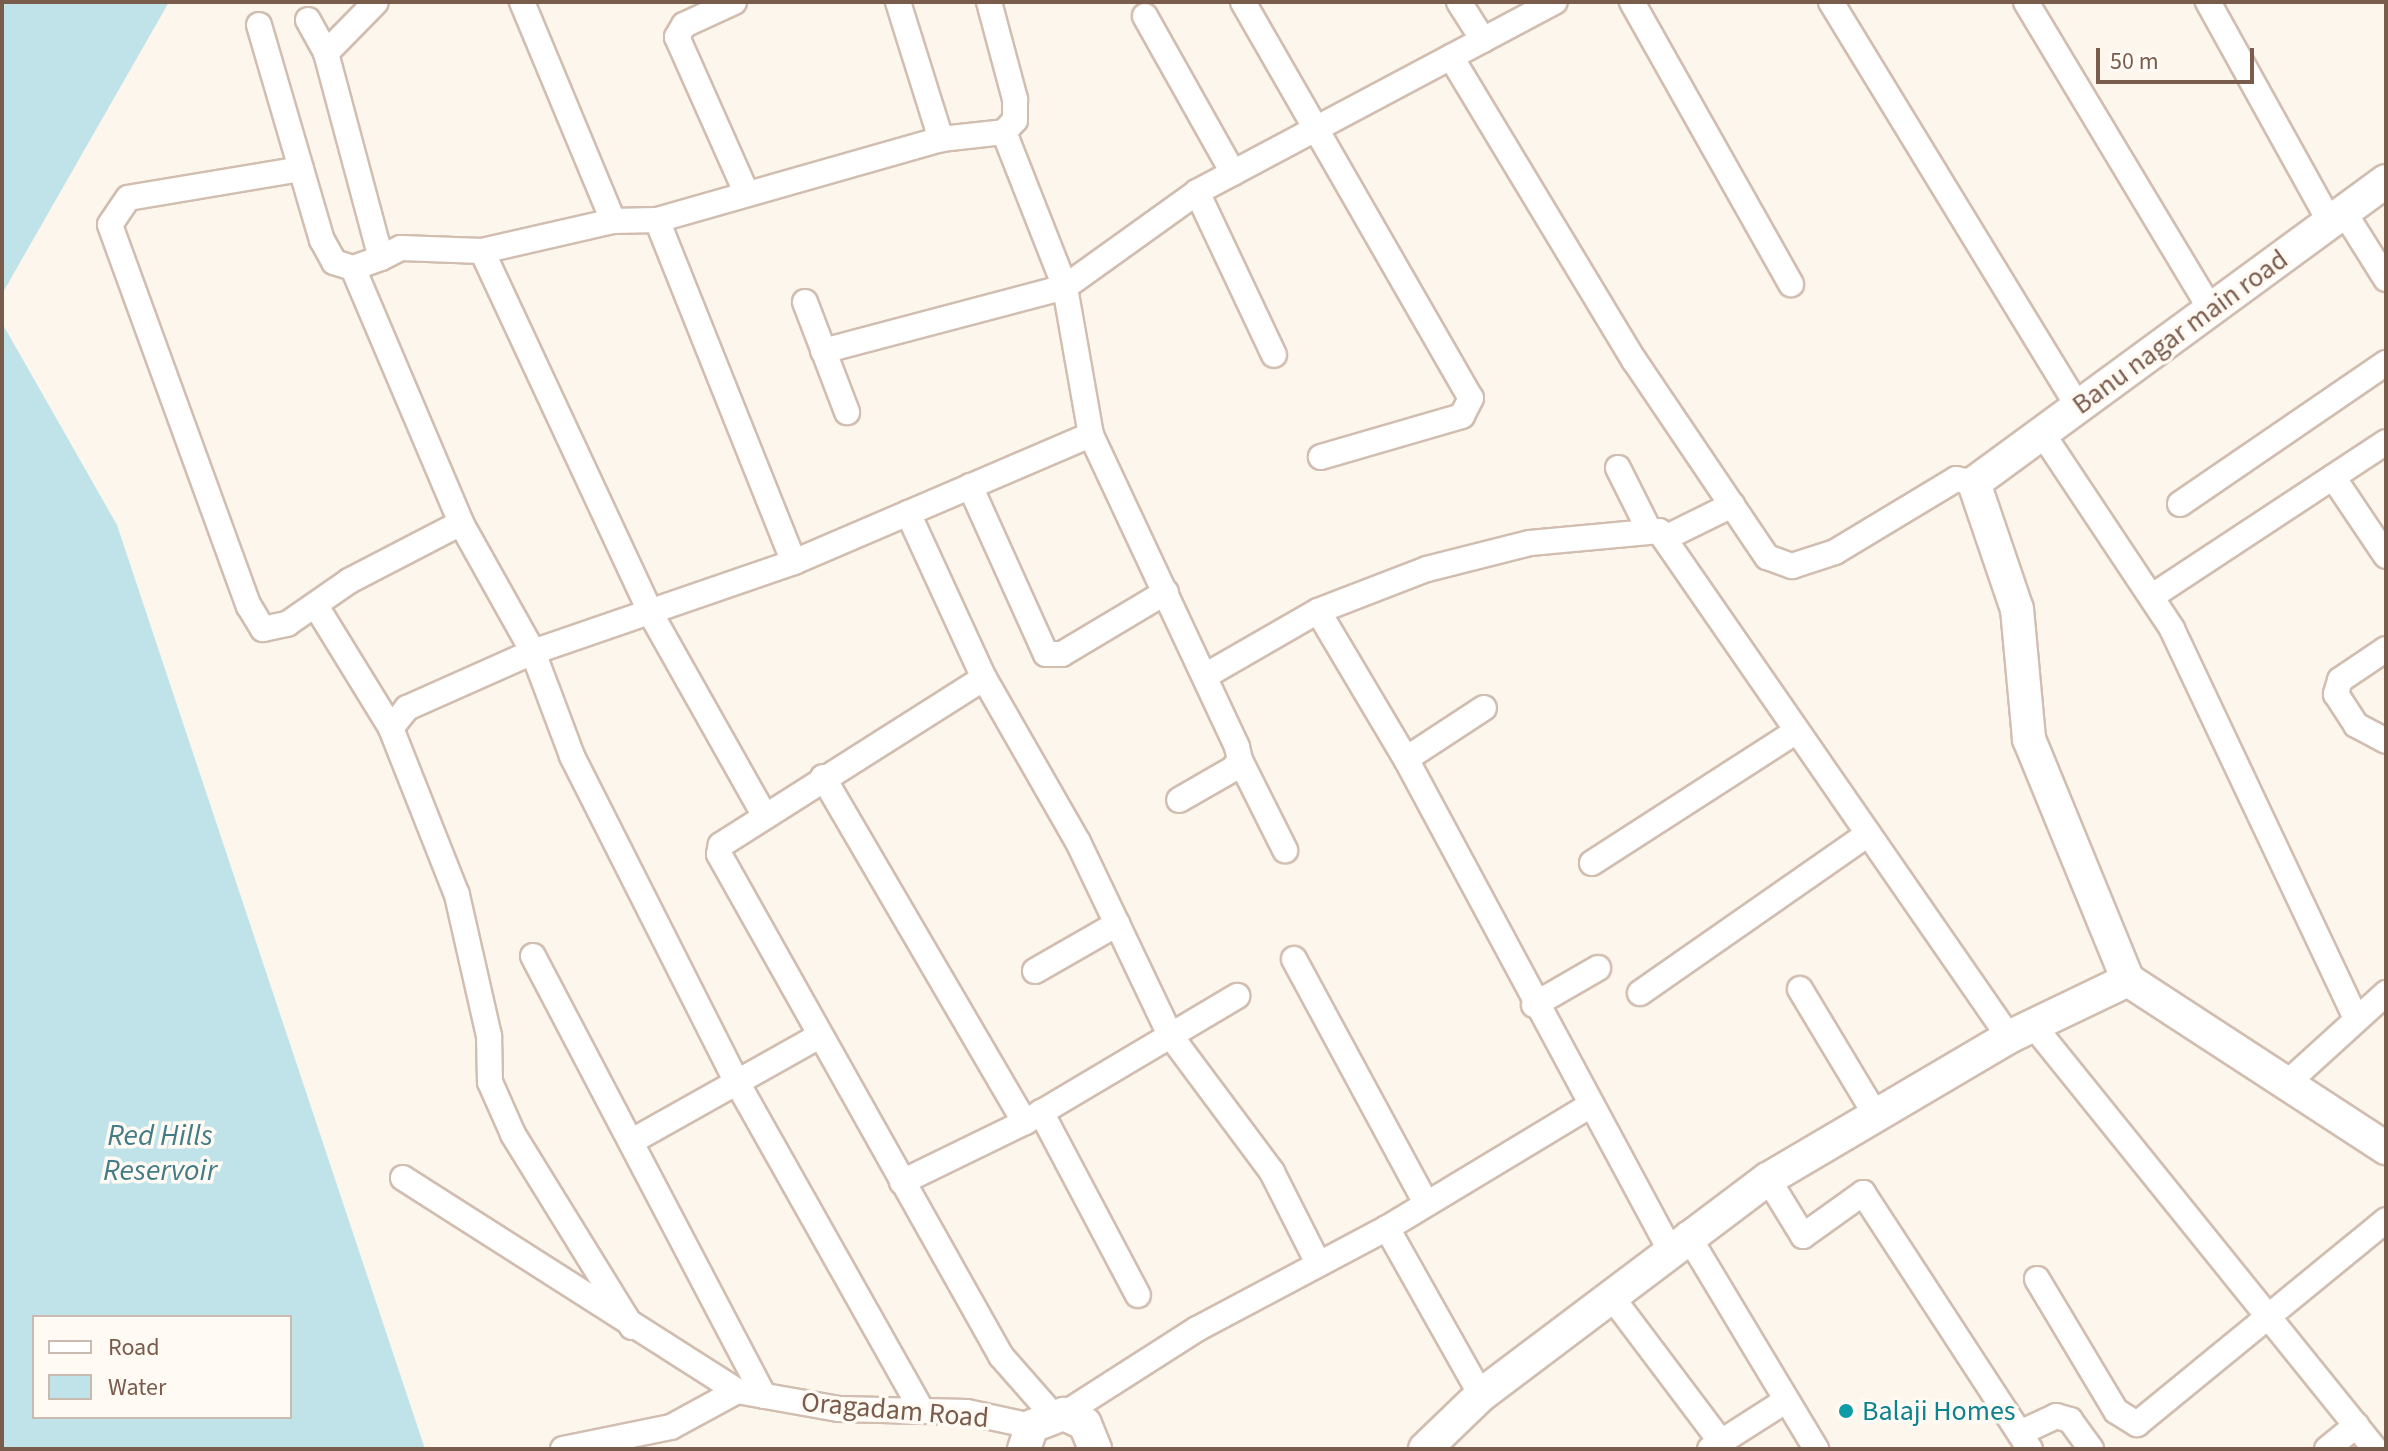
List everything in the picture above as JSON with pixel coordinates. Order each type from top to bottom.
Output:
[{"type":"street","points":[[326,53],[376,2]]},
{"type":"street","points":[[522,2],[613,221]]},
{"type":"street","points":[[734,2],[684,25],[677,37],[745,190]]},
{"type":"street","points":[[898,2],[941,139]]},
{"type":"street","points":[[259,25],[322,240],[334,262],[353,268],[401,248],[482,251],[613,221],[657,220],[745,190],[941,139],[1004,132],[1015,120],[1015,99],[989,2]]},
{"type":"street","points":[[1243,2],[1321,128],[1471,407],[1462,416],[1321,457]]},
{"type":"street","points":[[1459,2],[1483,40]]},
{"type":"street","points":[[823,351],[1065,287],[1197,192],[1555,2]]},
{"type":"street","points":[[1632,2],[1791,284]]},
{"type":"street","points":[[1831,2],[2078,407]]},
{"type":"street","points":[[2026,2],[2211,310]]},
{"type":"street","points":[[2208,2],[2337,217],[2386,279]]},
{"type":"street","points":[[1145,16],[1233,173]]},
{"type":"street","points":[[308,20],[326,53],[381,258]]},
{"type":"street","points":[[1451,57],[1634,360],[1767,557],[1792,566],[1835,552],[1956,479],[1974,483],[2017,609],[2029,739],[2128,980],[2386,1148]]},
{"type":"street","points":[[1004,132],[1065,287],[1091,435],[1205,676],[1240,760],[1285,850]]},
{"type":"street","points":[[301,169],[128,198],[110,225],[249,606],[263,629],[316,606],[349,581],[461,523]]},
{"type":"street","name":"Banu nagar main road","points":[[1974,483],[2386,181]]},
{"type":"street","points":[[1197,192],[1274,355]]},
{"type":"street","points":[[657,220],[794,562]]},
{"type":"street","points":[[482,251],[651,614],[765,816]]},
{"type":"street","points":[[353,268],[461,523],[533,652],[572,756],[738,1084],[922,1411]]},
{"type":"street","points":[[805,302],[847,412]]},
{"type":"street","points":[[2180,504],[2386,363]]},
{"type":"street","points":[[2042,433],[2154,595],[2356,1018]]},
{"type":"street","points":[[391,728],[407,708],[533,652],[651,614],[794,562],[1091,435]]},
{"type":"street","points":[[2154,595],[2386,442]]},
{"type":"street","points":[[1618,468],[1657,533],[1794,733],[1868,834],[2021,1031],[2269,1320],[2375,1449]]},
{"type":"street","points":[[2333,477],[2386,556]]},
{"type":"street","points":[[970,486],[1051,656],[1166,592]]},
{"type":"street","points":[[1205,676],[1318,611],[1482,554],[1657,533],[1732,505]]},
{"type":"street","points":[[908,513],[984,678],[1117,924],[1170,1035],[1272,1172],[1318,1263]]},
{"type":"street","points":[[316,606],[391,728],[457,895],[489,1036],[490,1082],[513,1134],[632,1327]]},
{"type":"street","points":[[1318,611],[1406,759],[1589,1106],[1816,1449]]},
{"type":"street","points":[[2386,649],[2340,680],[2336,694],[2356,725],[2386,741]]},
{"type":"street","points":[[984,678],[823,777],[721,845],[720,861],[1043,1426]]},
{"type":"street","points":[[1406,759],[1484,708]]},
{"type":"street","points":[[1592,863],[1794,733]]},
{"type":"street","points":[[1179,800],[1240,760]]},
{"type":"street","points":[[823,777],[1033,1117],[1138,1295]]},
{"type":"street","points":[[1640,993],[1868,834]]},
{"type":"street","points":[[1035,971],[1117,924]]},
{"type":"street","points":[[533,956],[634,1140],[764,1396]]},
{"type":"street","points":[[1294,959],[1426,1203]]},
{"type":"street","points":[[1534,1005],[1598,968]]},
{"type":"street","points":[[1425,1449],[1481,1395],[1678,1241],[1768,1179],[2021,1031],[2128,980]]},
{"type":"street","points":[[1800,989],[1875,1114]]},
{"type":"street","points":[[2285,1085],[2386,993]]},
{"type":"street","points":[[902,1182],[1033,1117],[1237,996]]},
{"type":"street","points":[[634,1140],[819,1036]]},
{"type":"street","points":[[1043,1426],[1318,1263],[1387,1228],[1589,1106]]},
{"type":"street","name":"Oragadam Road","points":[[403,1178],[632,1327],[737,1391],[839,1409],[922,1411],[1043,1426]]},
{"type":"street","points":[[1768,1179],[1803,1236],[1863,1193],[2025,1441],[2056,1416],[2070,1420],[2091,1449]]},
{"type":"street","points":[[2037,1279],[2128,1424],[2269,1320],[2386,1220]]},
{"type":"street","points":[[1387,1228],[1481,1395]]},
{"type":"street","points":[[1611,1296],[1716,1446],[1785,1401]]},
{"type":"street","points":[[563,1449],[675,1438],[737,1391]]},
{"type":"street","points":[[1043,1426],[1085,1424],[1095,1449]]},
{"type":"street","points":[[2327,1449],[2357,1425]]},
{"type":"water","points":[[2,2],[169,2],[2,294]]},
{"type":"water","name":"Red Hills Reservoir","points":[[2,323],[117,525],[425,1449],[2,1449]]},
{"type":"place","name":"Balaji Homes","points":[[1846,1411]]}]
